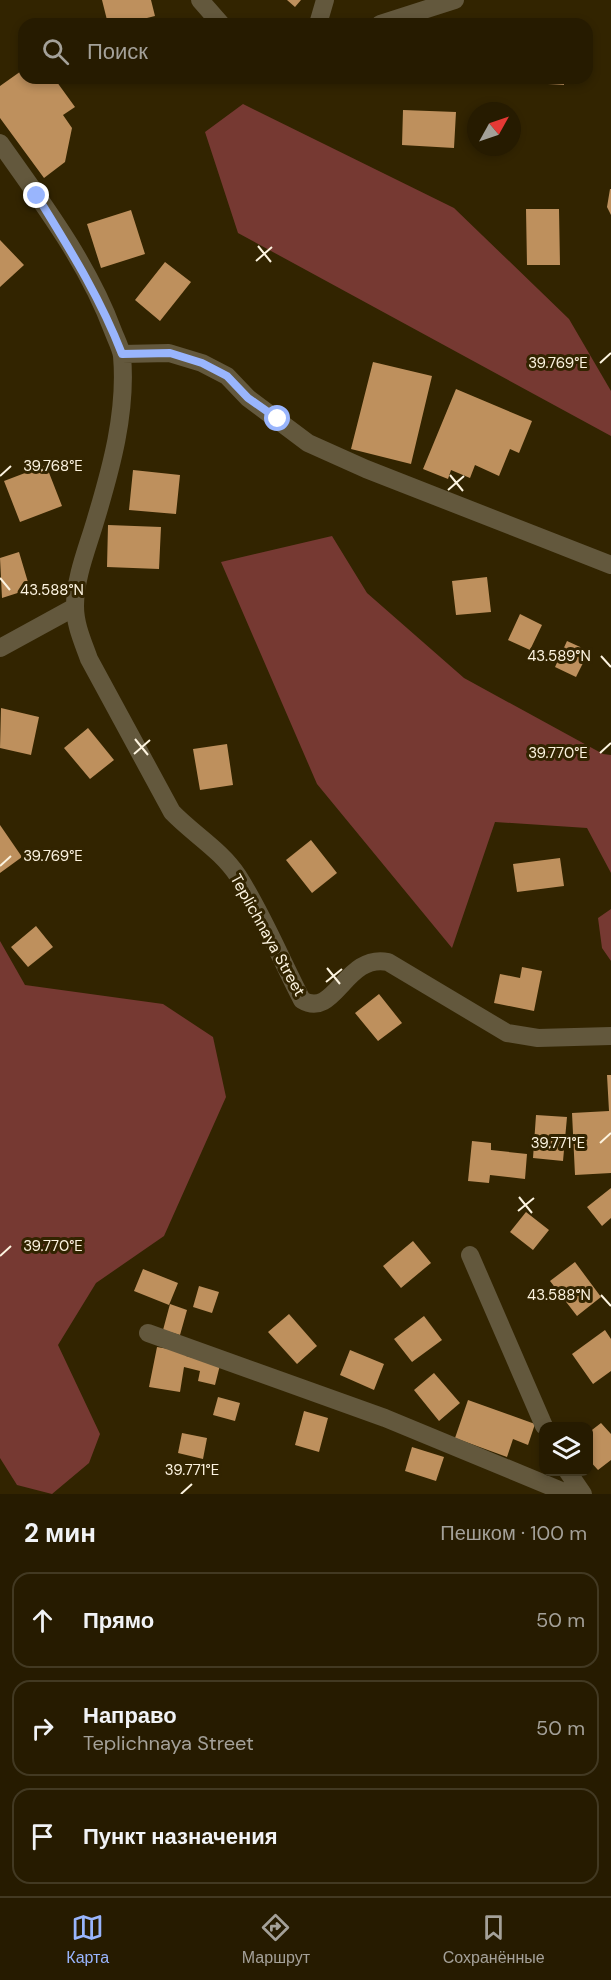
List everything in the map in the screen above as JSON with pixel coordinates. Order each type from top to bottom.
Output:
[{"type":"street","points":[[200,0],[216,18]]},
{"type":"street","points":[[320,18],[324,0]]},
{"type":"street","points":[[399,18],[455,0]]},
{"type":"street","name":"Teplichnaya Street","points":[[0,143],[88,278],[106,313],[122,354],[122,404],[119,423],[108,479],[78,581],[75,607],[80,635],[89,659],[172,812],[188,829],[214,848],[238,876],[302,1000],[309,1005],[317,1005],[330,998],[357,968],[378,960],[388,962],[507,1033],[538,1038],[611,1036]]},
{"type":"street","points":[[122,354],[170,353],[202,363],[227,376],[248,398],[308,442],[366,470],[611,565]]},
{"type":"street","points":[[0,648],[75,607]]},
{"type":"street","points":[[470,1255],[542,1422]]},
{"type":"street","points":[[148,1333],[385,1418],[569,1494]]},
{"type":"street","points":[[571,1476],[583,1494]]},
{"type":"shaded area","points":[[243,104],[454,208],[569,319],[611,391],[611,436],[238,233],[205,132]]},
{"type":"shaded area","points":[[332,536],[367,593],[464,678],[603,754],[611,755],[611,873],[587,828],[495,822],[452,948],[317,784],[221,562]]},
{"type":"shaded area","points":[[611,909],[611,961],[602,948],[598,918]]},
{"type":"shaded area","points":[[0,941],[25,985],[163,1004],[213,1037],[226,1097],[164,1236],[96,1283],[58,1345],[100,1434],[89,1463],[52,1494],[17,1485],[0,1458]]},
{"type":"building","points":[[102,0],[151,0],[155,16],[147,18],[106,18]]},
{"type":"building","points":[[287,0],[301,0],[295,7]]},
{"type":"building","points":[[18,73],[18,84],[58,84],[75,107],[63,115],[72,128],[65,162],[44,178],[0,118],[0,86]]},
{"type":"building","points":[[403,110],[456,112],[454,148],[402,145]]},
{"type":"building","points":[[611,189],[611,215],[607,207]]},
{"type":"building","points":[[526,209],[559,209],[560,265],[527,265]]},
{"type":"building","points":[[131,210],[145,254],[101,268],[87,224]]},
{"type":"building","points":[[0,240],[24,265],[0,287]]},
{"type":"building","points":[[165,262],[191,282],[160,321],[135,300]]},
{"type":"building","points":[[373,362],[432,376],[411,464],[351,449]]},
{"type":"building","points":[[456,389],[532,421],[519,453],[510,449],[499,476],[475,465],[470,478],[451,470],[448,479],[423,469]]},
{"type":"building","points":[[46,465],[62,506],[20,522],[4,481]]},
{"type":"building","points":[[133,470],[180,475],[176,514],[129,510]]},
{"type":"building","points":[[108,525],[161,527],[159,569],[107,567]]},
{"type":"building","points":[[19,552],[30,589],[2,598],[0,558]]},
{"type":"building","points":[[487,577],[491,612],[456,615],[452,581]]},
{"type":"building","points":[[520,614],[542,625],[530,650],[508,640]]},
{"type":"building","points":[[567,641],[589,651],[576,677],[555,667]]},
{"type":"building","points":[[1,708],[39,717],[31,755],[0,748]]},
{"type":"building","points":[[88,728],[114,760],[90,779],[64,748]]},
{"type":"building","points":[[227,744],[233,785],[200,790],[193,749]]},
{"type":"building","points":[[0,825],[22,857],[0,873]]},
{"type":"building","points":[[311,840],[337,873],[312,893],[286,860]]},
{"type":"building","points":[[560,858],[564,886],[517,892],[513,864]]},
{"type":"building","points":[[36,926],[53,947],[28,967],[11,947]]},
{"type":"building","points":[[522,967],[542,971],[534,1011],[494,1003],[500,974],[520,978]]},
{"type":"building","points":[[379,994],[402,1023],[378,1041],[355,1013]]},
{"type":"building","points":[[607,1075],[611,1075],[611,1173],[575,1175],[572,1113],[609,1111]]},
{"type":"building","points":[[536,1115],[567,1117],[563,1161],[533,1158]]},
{"type":"building","points":[[472,1141],[491,1143],[491,1150],[527,1154],[525,1179],[490,1175],[489,1183],[468,1181]]},
{"type":"building","points":[[611,1188],[611,1218],[602,1226],[587,1207]]},
{"type":"building","points":[[526,1212],[549,1230],[533,1250],[510,1232]]},
{"type":"building","points":[[413,1241],[431,1263],[401,1288],[383,1266]]},
{"type":"building","points":[[575,1262],[601,1297],[577,1316],[550,1281]]},
{"type":"building","points":[[143,1269],[178,1283],[169,1305],[134,1291]]},
{"type":"building","points":[[199,1286],[219,1292],[212,1313],[193,1307]]},
{"type":"building","points":[[170,1304],[187,1310],[180,1335],[163,1330]]},
{"type":"building","points":[[289,1314],[317,1346],[297,1364],[268,1332]]},
{"type":"building","points":[[424,1316],[442,1340],[412,1362],[394,1339]]},
{"type":"building","points":[[605,1330],[611,1339],[611,1371],[593,1384],[572,1354]]},
{"type":"building","points":[[157,1347],[186,1352],[186,1356],[220,1365],[215,1385],[198,1381],[200,1371],[184,1367],[180,1392],[149,1387]]},
{"type":"building","points":[[350,1350],[384,1364],[374,1390],[340,1375]]},
{"type":"building","points":[[434,1373],[460,1403],[439,1421],[414,1390]]},
{"type":"building","points":[[218,1397],[240,1403],[235,1421],[213,1415]]},
{"type":"building","points":[[468,1400],[535,1424],[528,1445],[513,1439],[507,1457],[455,1438]]},
{"type":"building","points":[[304,1411],[328,1418],[319,1452],[295,1445]]},
{"type":"building","points":[[601,1423],[611,1434],[611,1460],[598,1470],[593,1464],[593,1429]]},
{"type":"building","points":[[182,1433],[207,1438],[203,1459],[178,1453]]},
{"type":"building","points":[[412,1447],[444,1457],[436,1481],[405,1471]]},
{"type":"route","points":[[37,196],[88,278],[106,313],[122,354],[170,353],[202,363],[227,376],[248,398],[278,419]]}]
